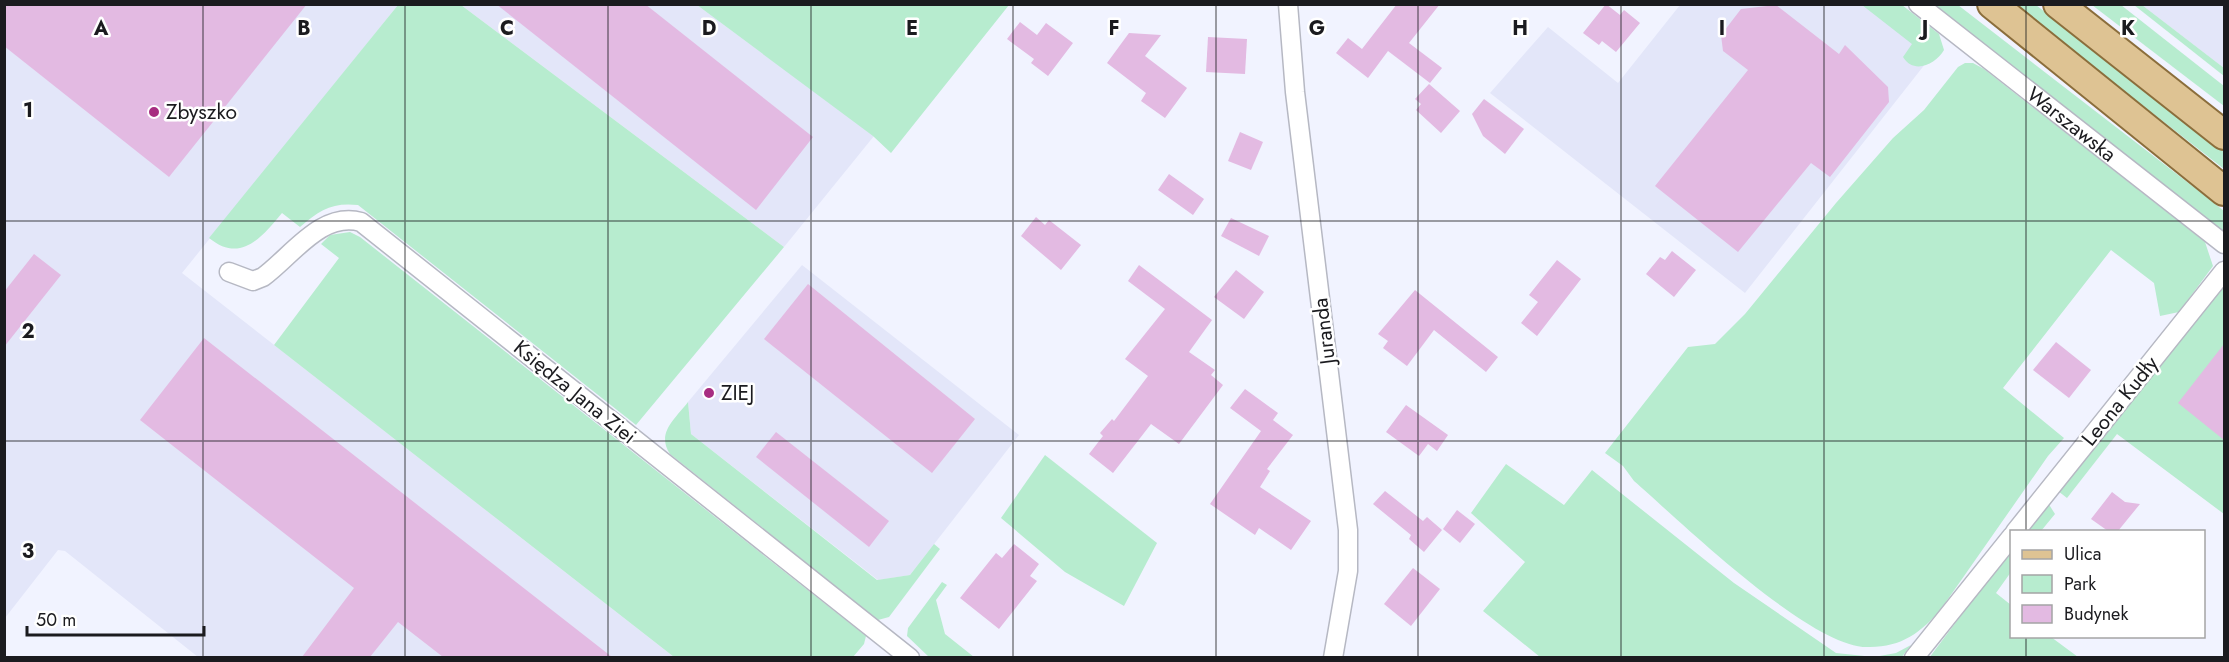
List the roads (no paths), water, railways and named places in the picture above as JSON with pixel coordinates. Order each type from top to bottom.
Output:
[{"type":"main road","name":"Warszawska","points":[[1992,4],[2224,191]]},
{"type":"main road","points":[[2058,4],[2224,135]]},
{"type":"street","name":"Juranda","points":[[1288,4],[1295,92],[1348,530],[1348,571],[1333,657]]},
{"type":"street","name":"Warszawska","points":[[1918,4],[2224,244]]},
{"type":"street","name":"Księdza Jana Ziei","points":[[230,272],[253,281],[263,277],[324,226],[337,220],[349,219],[361,222],[910,657]]},
{"type":"street","name":"Leona Kudły","points":[[2016,530],[2224,271]]},
{"type":"street","points":[[1914,657],[2010,538]]},
{"type":"place","name":"Zbyszko","points":[[154,112]]},
{"type":"place","name":"ZIEJ","points":[[709,393]]}]
